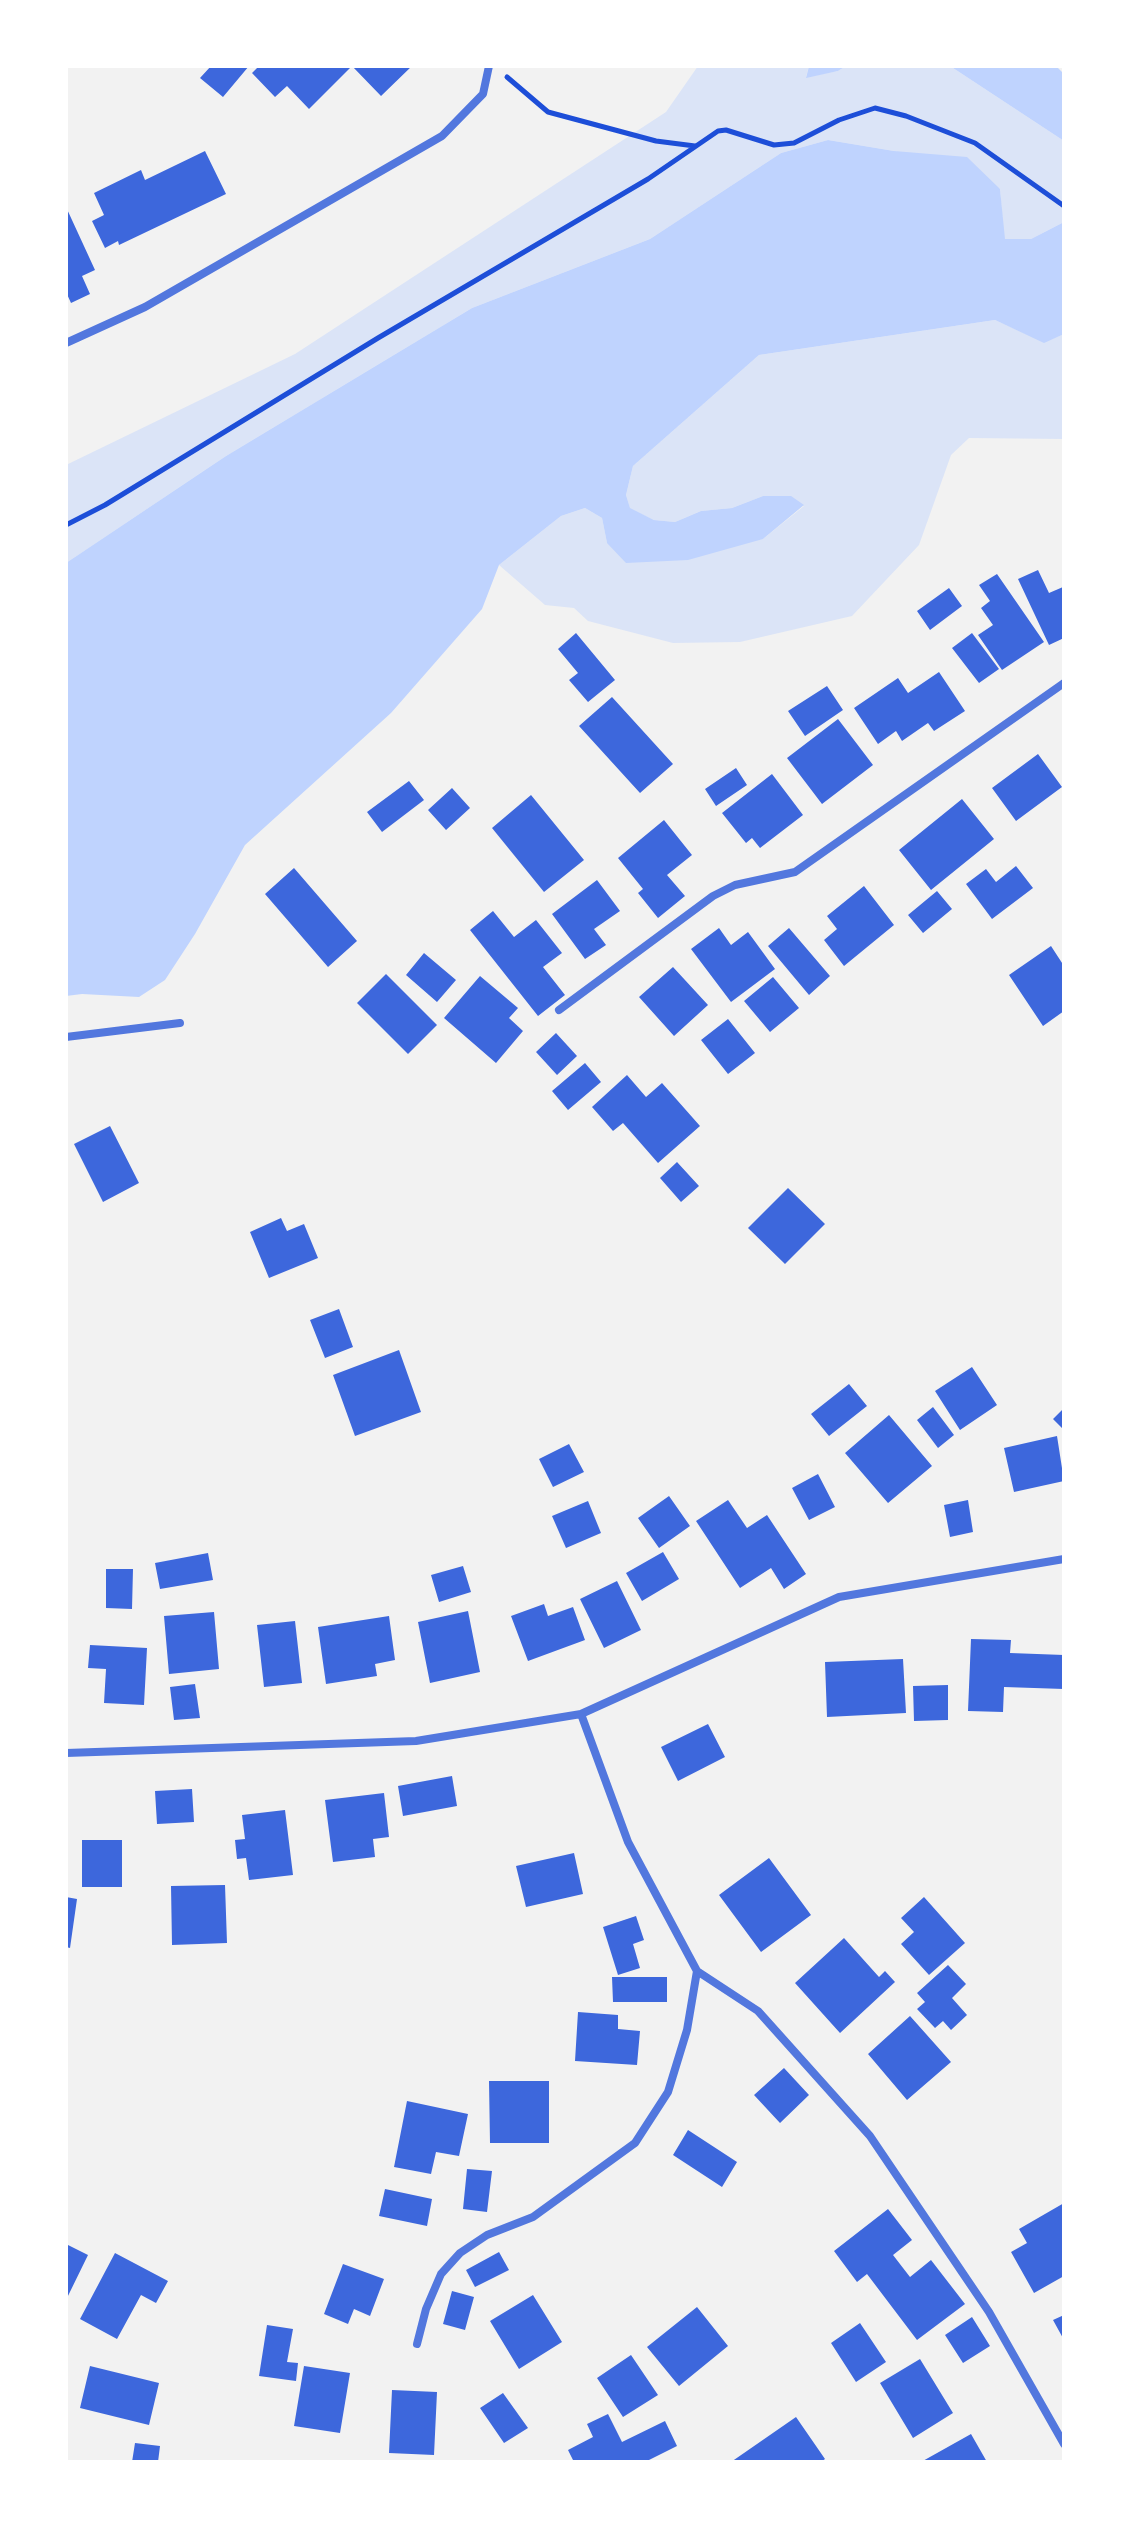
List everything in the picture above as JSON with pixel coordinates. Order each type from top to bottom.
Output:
[{"type":"street","points":[[66,343],[145,307],[442,136],[483,94],[489,66]]},
{"type":"street","points":[[559,1010],[713,896],[735,885],[795,872],[1064,683]]},
{"type":"street","points":[[66,1037],[180,1023]]},
{"type":"street","points":[[66,1753],[416,1741],[581,1714],[839,1597],[1064,1559]]},
{"type":"street","points":[[581,1714],[628,1842],[697,1971],[758,2011],[870,2136],[989,2312],[1064,2444]]},
{"type":"street","points":[[417,2344],[426,2309],[441,2274],[460,2253],[487,2235],[533,2217],[635,2143],[668,2092],[687,2030],[697,1971]]},
{"type":"path","points":[[505,75],[548,112],[656,141],[695,146]]},
{"type":"path","points":[[66,525],[105,505],[378,338],[648,179],[718,131],[726,130],[774,145],[794,143],[839,120],[875,108],[906,116],[975,143],[1064,206]]},
{"type":"shaded area","points":[[698,66],[809,66],[806,77],[838,71],[846,66],[950,66],[1064,141],[1064,222],[1031,239],[1004,239],[1000,189],[894,151],[828,140],[781,153],[650,239],[472,308],[226,456],[66,563],[66,465],[295,354],[666,112]]},
{"type":"shaded area","points":[[995,320],[1044,342],[1064,334],[1064,439],[969,438],[951,455],[919,545],[852,616],[740,642],[673,643],[588,621],[574,608],[545,605],[499,565],[561,516],[585,508],[602,518],[607,543],[763,539],[804,506],[763,496],[732,508],[701,511],[675,522],[654,520],[630,509],[626,495],[633,466],[759,355]]},
{"type":"water","points":[[809,66],[846,66],[838,71],[806,78]]},
{"type":"water","points":[[950,66],[1056,66],[1064,74],[1064,141]]},
{"type":"water","points":[[828,140],[894,151],[967,157],[1000,189],[1005,239],[1031,239],[1064,222],[1064,334],[1044,343],[995,320],[759,355],[633,466],[626,495],[630,508],[654,520],[675,522],[701,511],[732,508],[763,496],[791,496],[804,505],[763,539],[688,560],[626,563],[607,543],[602,518],[585,508],[561,516],[499,565],[482,609],[391,713],[245,845],[165,980],[139,997],[66,996],[66,563],[226,456],[472,308],[650,239],[781,153]]},
{"type":"building","points":[[211,66],[249,66],[223,97],[200,78]]},
{"type":"building","points":[[259,66],[352,66],[309,109],[287,86],[275,97],[252,73]]},
{"type":"building","points":[[352,66],[412,66],[381,96]]},
{"type":"building","points":[[205,151],[226,194],[119,245],[118,241],[105,248],[92,221],[104,215],[94,193],[141,170],[145,180]]},
{"type":"building","points":[[66,207],[95,270],[82,276],[90,294],[71,303],[66,292]]},
{"type":"building","points":[[1038,570],[1049,593],[1063,587],[1064,591],[1064,638],[1049,645],[1018,579]]},
{"type":"building","points":[[997,574],[1044,642],[1002,670],[978,635],[993,625],[981,608],[990,601],[979,585]]},
{"type":"building","points":[[949,588],[962,606],[930,630],[917,611]]},
{"type":"building","points":[[576,633],[615,680],[588,702],[569,680],[578,673],[558,649]]},
{"type":"building","points":[[972,633],[999,669],[979,683],[952,648]]},
{"type":"building","points":[[939,672],[965,711],[934,731],[928,723],[902,741],[896,731],[878,744],[854,708],[898,678],[908,693]]},
{"type":"building","points":[[827,686],[843,710],[805,736],[788,711]]},
{"type":"building","points":[[612,697],[673,764],[640,793],[579,726]]},
{"type":"building","points":[[838,719],[873,765],[822,804],[787,758]]},
{"type":"building","points":[[1038,754],[1062,787],[1016,821],[992,788]]},
{"type":"building","points":[[736,768],[747,785],[716,806],[705,789]]},
{"type":"building","points":[[772,774],[803,815],[760,848],[752,838],[746,843],[722,813]]},
{"type":"building","points":[[409,781],[424,800],[382,832],[367,812]]},
{"type":"building","points":[[452,788],[470,808],[446,830],[428,810]]},
{"type":"building","points":[[531,795],[584,860],[544,892],[492,828]]},
{"type":"building","points":[[962,799],[994,839],[931,890],[899,850]]},
{"type":"building","points":[[664,820],[692,855],[667,875],[685,896],[658,918],[638,893],[643,889],[618,858]]},
{"type":"building","points":[[1016,866],[1033,888],[992,919],[966,884],[986,869],[996,882]]},
{"type":"building","points":[[294,868],[357,941],[328,967],[265,894]]},
{"type":"building","points":[[597,880],[620,911],[594,929],[606,945],[585,959],[552,914]]},
{"type":"building","points":[[864,886],[894,925],[844,966],[824,940],[837,929],[827,916]]},
{"type":"building","points":[[937,891],[952,909],[923,933],[908,915]]},
{"type":"building","points":[[493,911],[514,937],[536,920],[562,953],[543,967],[565,995],[538,1016],[470,930]]},
{"type":"building","points":[[719,928],[731,945],[748,932],[775,969],[731,1002],[691,949]]},
{"type":"building","points":[[789,928],[830,976],[809,995],[768,946]]},
{"type":"building","points":[[1051,946],[1064,966],[1064,1011],[1043,1026],[1009,975]]},
{"type":"building","points":[[424,953],[456,980],[437,1002],[406,975]]},
{"type":"building","points":[[673,967],[708,1005],[674,1036],[639,997]]},
{"type":"building","points":[[386,974],[437,1025],[408,1054],[357,1003]]},
{"type":"building","points":[[480,976],[518,1008],[509,1018],[523,1031],[496,1063],[444,1018]]},
{"type":"building","points":[[773,977],[799,1008],[770,1032],[744,1001]]},
{"type":"building","points":[[728,1019],[755,1053],[728,1074],[701,1040]]},
{"type":"building","points":[[556,1033],[577,1056],[557,1075],[536,1052]]},
{"type":"building","points":[[585,1063],[601,1082],[568,1110],[552,1091]]},
{"type":"building","points":[[627,1075],[646,1097],[662,1083],[700,1126],[658,1163],[623,1123],[613,1131],[592,1107]]},
{"type":"building","points":[[110,1126],[139,1183],[103,1202],[74,1144]]},
{"type":"building","points":[[677,1162],[699,1186],[681,1202],[660,1178]]},
{"type":"building","points":[[788,1188],[825,1224],[785,1264],[748,1228]]},
{"type":"building","points":[[281,1218],[287,1231],[304,1224],[318,1258],[269,1278],[250,1232]]},
{"type":"building","points":[[339,1309],[353,1347],[325,1358],[310,1320]]},
{"type":"building","points":[[399,1350],[421,1412],[355,1436],[333,1375]]},
{"type":"building","points":[[972,1367],[997,1405],[960,1430],[935,1391]]},
{"type":"building","points":[[849,1384],[867,1406],[829,1436],[811,1414]]},
{"type":"building","points":[[933,1407],[954,1435],[938,1448],[917,1420]]},
{"type":"building","points":[[1064,1408],[1064,1430],[1053,1419]]},
{"type":"building","points":[[889,1415],[932,1466],[888,1503],[845,1453]]},
{"type":"building","points":[[1057,1436],[1064,1481],[1014,1492],[1004,1448]]},
{"type":"building","points":[[569,1444],[584,1472],[553,1487],[539,1459]]},
{"type":"building","points":[[818,1474],[835,1507],[809,1520],[792,1488]]},
{"type":"building","points":[[669,1496],[690,1526],[659,1548],[638,1518]]},
{"type":"building","points":[[728,1500],[747,1528],[767,1515],[806,1574],[784,1589],[771,1568],[740,1588],[696,1521]]},
{"type":"building","points":[[968,1500],[973,1532],[950,1537],[944,1505]]},
{"type":"building","points":[[588,1501],[601,1533],[566,1548],[552,1516]]},
{"type":"building","points":[[663,1552],[679,1579],[642,1601],[626,1573]]},
{"type":"building","points":[[208,1553],[213,1580],[160,1589],[155,1563]]},
{"type":"building","points":[[463,1566],[471,1592],[439,1602],[431,1575]]},
{"type":"building","points":[[106,1569],[133,1569],[132,1609],[106,1608]]},
{"type":"building","points":[[617,1581],[641,1630],[604,1648],[580,1599]]},
{"type":"building","points":[[544,1604],[548,1616],[573,1607],[585,1640],[528,1661],[511,1616]]},
{"type":"building","points":[[468,1611],[480,1672],[430,1683],[418,1622]]},
{"type":"building","points":[[214,1612],[219,1669],[169,1674],[164,1616]]},
{"type":"building","points":[[389,1616],[395,1660],[375,1664],[377,1676],[326,1684],[318,1627]]},
{"type":"building","points":[[295,1621],[302,1683],[264,1687],[257,1625]]},
{"type":"building","points":[[971,1639],[1011,1640],[1010,1653],[1064,1655],[1064,1689],[1004,1687],[1003,1712],[968,1711]]},
{"type":"building","points":[[90,1645],[147,1648],[144,1705],[104,1703],[106,1669],[88,1668]]},
{"type":"building","points":[[903,1659],[906,1713],[827,1717],[825,1662]]},
{"type":"building","points":[[195,1684],[200,1718],[174,1720],[170,1687]]},
{"type":"building","points":[[948,1685],[948,1720],[914,1721],[913,1686]]},
{"type":"building","points":[[708,1724],[725,1757],[678,1781],[661,1747]]},
{"type":"building","points":[[452,1776],[457,1806],[403,1816],[398,1786]]},
{"type":"building","points":[[192,1789],[194,1822],[157,1824],[155,1791]]},
{"type":"building","points":[[384,1793],[389,1837],[373,1839],[375,1857],[333,1862],[325,1800]]},
{"type":"building","points":[[285,1810],[293,1875],[249,1880],[246,1858],[237,1859],[235,1840],[245,1839],[242,1815]]},
{"type":"building","points":[[82,1840],[122,1840],[122,1887],[82,1887]]},
{"type":"building","points":[[574,1853],[583,1894],[526,1907],[516,1866]]},
{"type":"building","points":[[769,1858],[811,1915],[761,1952],[719,1895]]},
{"type":"building","points":[[225,1885],[227,1943],[172,1945],[171,1886]]},
{"type":"building","points":[[66,1897],[77,1899],[70,1948],[66,1947]]},
{"type":"building","points":[[924,1897],[965,1943],[929,1975],[901,1944],[914,1932],[901,1918]]},
{"type":"building","points":[[636,1916],[644,1940],[633,1944],[640,1968],[618,1975],[603,1927]]},
{"type":"building","points":[[844,1938],[879,1977],[885,1971],[895,1982],[840,2033],[795,1983]]},
{"type":"building","points":[[948,1965],[966,1984],[952,1998],[967,2015],[951,2030],[943,2021],[935,2028],[917,2009],[925,2002],[917,1993]]},
{"type":"building","points":[[612,1977],[667,1977],[667,2002],[613,2002]]},
{"type":"building","points":[[578,2012],[618,2015],[618,2029],[640,2031],[637,2065],[575,2061]]},
{"type":"building","points":[[910,2016],[951,2062],[907,2100],[868,2054]]},
{"type":"building","points":[[784,2068],[809,2095],[780,2123],[754,2095]]},
{"type":"building","points":[[489,2081],[549,2081],[549,2143],[490,2143]]},
{"type":"building","points":[[407,2101],[468,2114],[459,2156],[436,2152],[431,2174],[394,2167]]},
{"type":"building","points":[[688,2130],[737,2162],[722,2187],[673,2155]]},
{"type":"building","points":[[467,2169],[492,2171],[487,2212],[463,2209]]},
{"type":"building","points":[[385,2189],[432,2199],[427,2226],[379,2216]]},
{"type":"building","points":[[1064,2203],[1064,2276],[1034,2293],[1011,2252],[1027,2243],[1019,2229]]},
{"type":"building","points":[[888,2209],[912,2240],[893,2255],[910,2277],[931,2260],[965,2304],[917,2340],[867,2274],[857,2282],[834,2251]]},
{"type":"building","points":[[66,2244],[88,2255],[66,2300]]},
{"type":"building","points":[[499,2252],[509,2270],[475,2287],[466,2270]]},
{"type":"building","points":[[115,2253],[168,2281],[156,2303],[141,2295],[117,2339],[80,2319]]},
{"type":"building","points":[[343,2264],[384,2279],[370,2316],[354,2309],[348,2324],[324,2314]]},
{"type":"building","points":[[452,2291],[474,2297],[465,2330],[443,2324]]},
{"type":"building","points":[[533,2295],[562,2342],[519,2369],[490,2321]]},
{"type":"building","points":[[697,2307],[728,2346],[679,2386],[647,2347]]},
{"type":"building","points":[[1064,2315],[1064,2340],[1053,2320]]},
{"type":"building","points":[[972,2317],[990,2346],[963,2363],[945,2335]]},
{"type":"building","points":[[860,2323],[886,2362],[856,2382],[831,2343]]},
{"type":"building","points":[[267,2325],[293,2329],[287,2362],[298,2363],[296,2381],[259,2376]]},
{"type":"building","points":[[631,2355],[658,2395],[623,2417],[597,2378]]},
{"type":"building","points":[[920,2359],[953,2413],[913,2438],[880,2383]]},
{"type":"building","points":[[90,2366],[159,2383],[149,2425],[80,2408]]},
{"type":"building","points":[[304,2366],[350,2373],[340,2433],[294,2426]]},
{"type":"building","points":[[392,2390],[437,2392],[434,2455],[389,2453]]},
{"type":"building","points":[[503,2393],[528,2428],[504,2443],[480,2408]]},
{"type":"building","points":[[608,2414],[622,2442],[665,2421],[677,2446],[645,2462],[574,2462],[568,2450],[593,2437],[587,2424]]},
{"type":"building","points":[[796,2417],[825,2459],[821,2462],[731,2462]]},
{"type":"building","points":[[971,2434],[987,2462],[921,2462]]},
{"type":"building","points":[[135,2443],[160,2446],[158,2462],[132,2462]]}]
